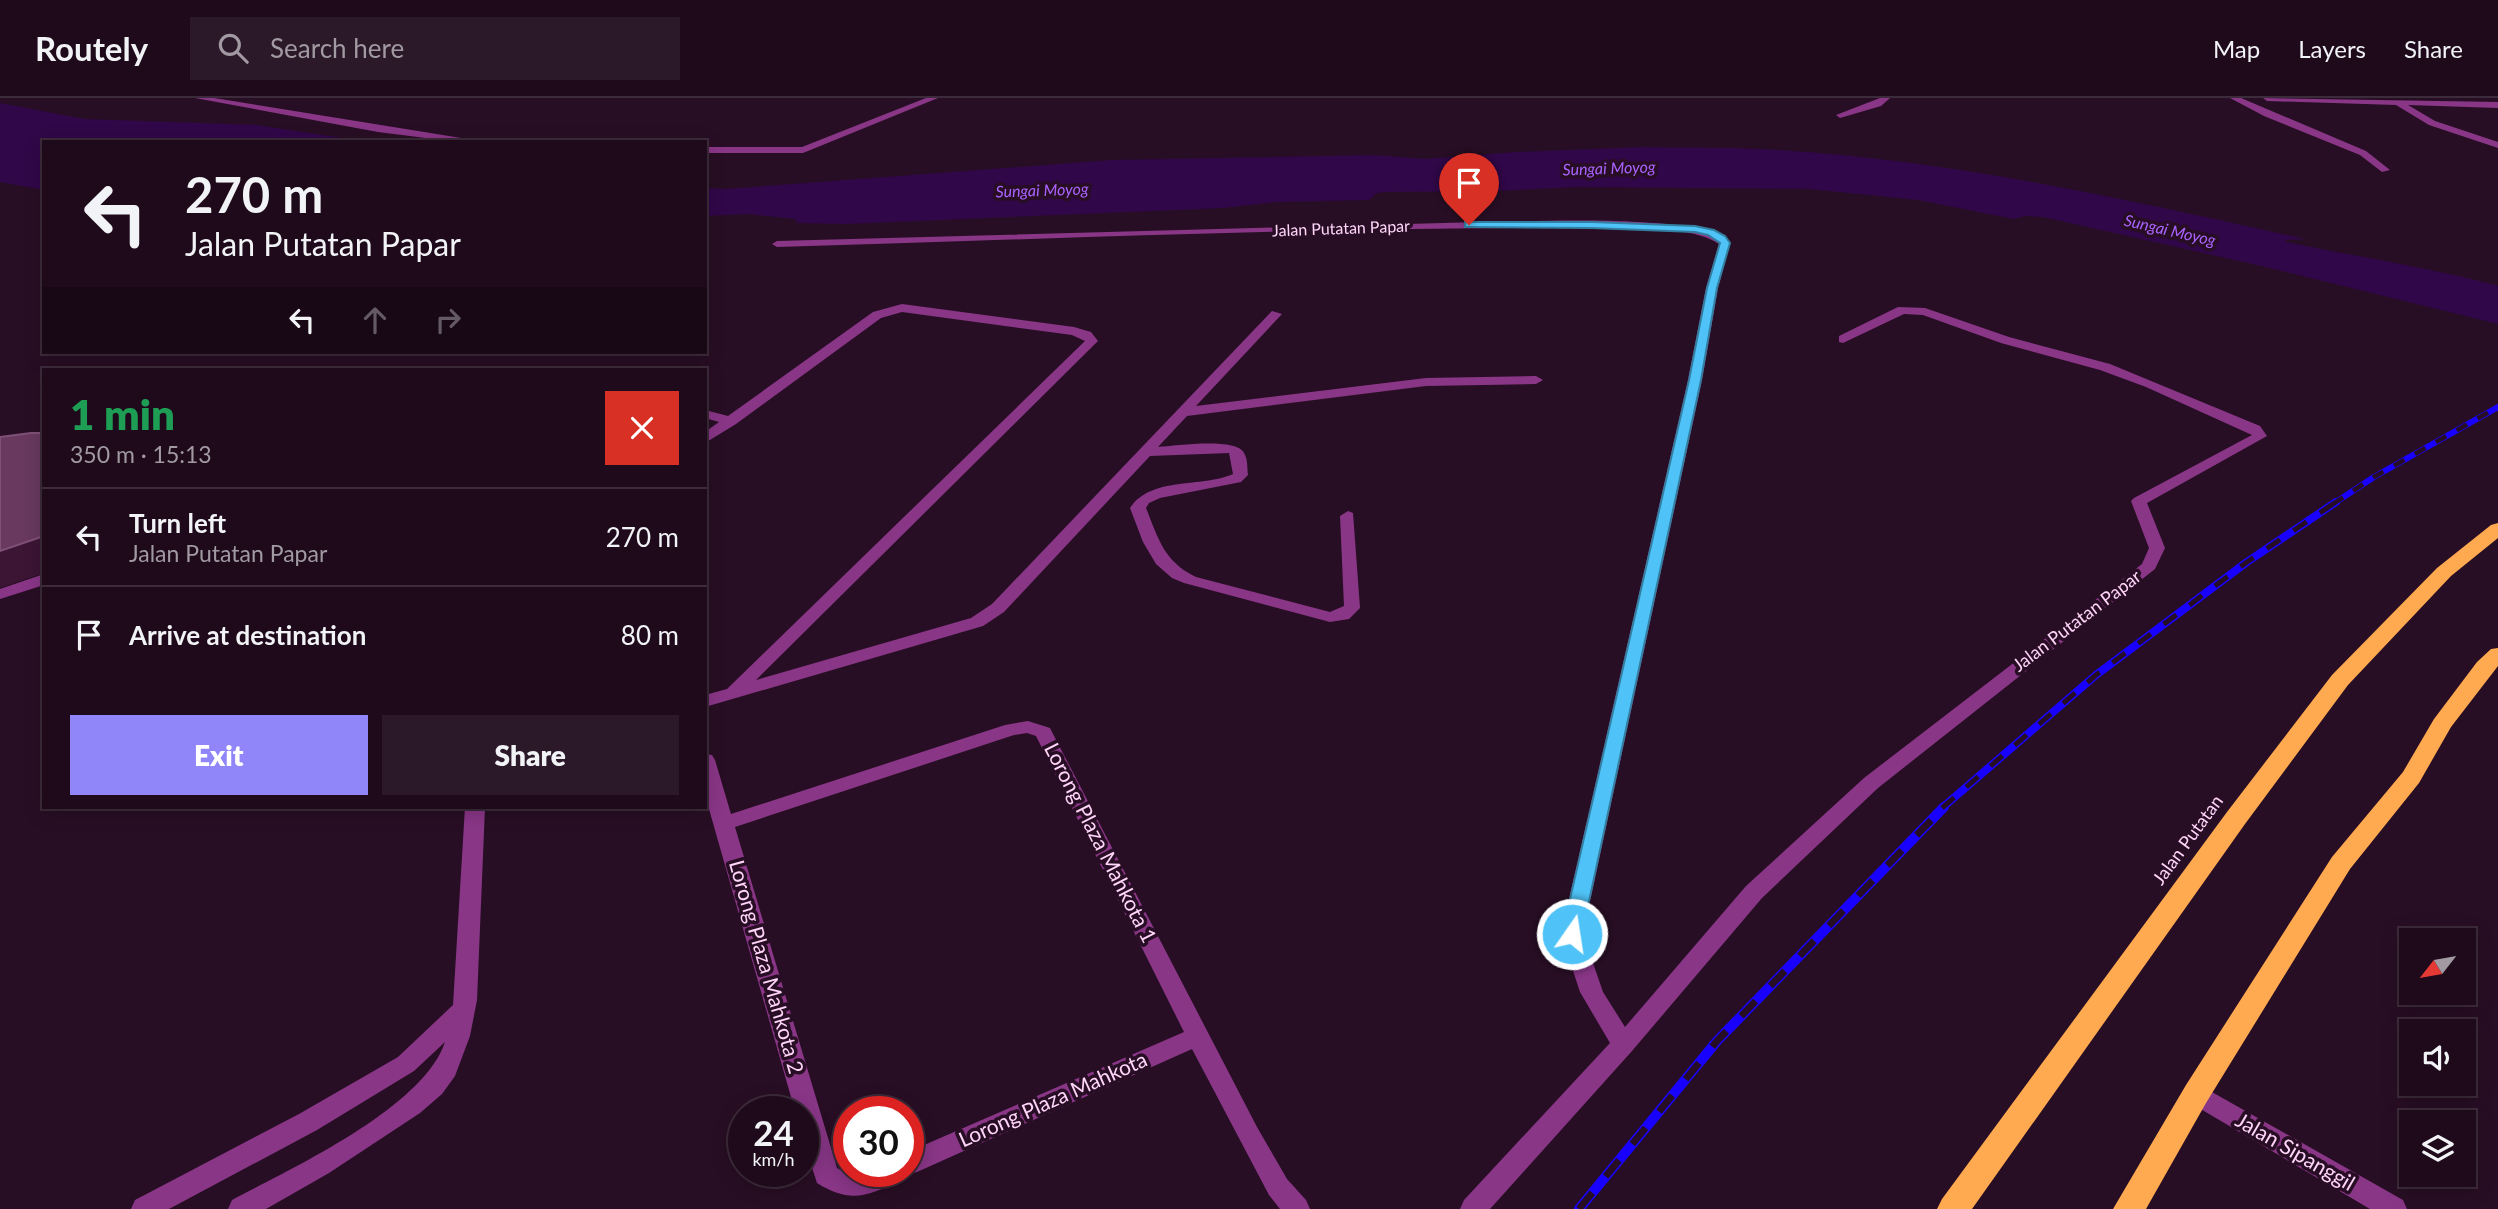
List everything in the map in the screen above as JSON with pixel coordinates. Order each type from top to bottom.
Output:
[{"type":"highway","name":"Jalan Putatan","points":[[1953,1209],[2236,818],[2340,680],[2444,572],[2498,529]]},
{"type":"highway","points":[[2129,1209],[2196,1094],[2341,863],[2410,777],[2442,724],[2498,654]]},
{"type":"street","points":[[199,98],[466,140]]},
{"type":"street","points":[[707,150],[803,150],[934,98]]},
{"type":"street","points":[[1840,115],[1878,104],[1886,98]]},
{"type":"street","points":[[2234,98],[2363,153],[2385,170]]},
{"type":"street","points":[[2267,98],[2498,105]]},
{"type":"street","points":[[2397,102],[2432,122],[2498,145]]},
{"type":"street","name":"Jalan Putatan Papar","points":[[777,244],[1444,225],[1592,225],[1695,229],[1722,238],[1725,243],[1712,288],[1695,380],[1572,934],[1582,975],[1598,1010],[1624,1044]]},
{"type":"street","points":[[707,438],[887,310],[902,308],[1074,331],[1087,335],[1092,341],[734,692]]},
{"type":"street","name":"Jalan Putatan Papar","points":[[1473,1209],[1624,1044],[1754,892],[1871,783],[2149,566],[2157,548],[2151,530],[2139,511],[2139,501],[2260,436],[2255,429],[2151,384],[2069,356],[2005,340],[1925,312],[1902,310],[1843,339]]},
{"type":"street","points":[[707,700],[977,622],[998,608],[1276,314]]},
{"type":"street","points":[[1184,412],[1426,382],[1536,380]]},
{"type":"street","points":[[707,415],[731,421]]},
{"type":"street","points":[[1145,452],[1233,449],[1238,454],[1241,475],[1236,479],[1156,494],[1143,500],[1138,508],[1162,564],[1174,574],[1190,580],[1330,617],[1343,615],[1352,608],[1348,516]]},
{"type":"street","points":[[0,594],[42,580]]},
{"type":"street","name":"Lorong Plaza Mahkota 1","points":[[724,823],[1012,729],[1028,727],[1043,732],[1248,1135],[1278,1187],[1297,1209]]},
{"type":"street","name":"Lorong Plaza Mahkota 2","points":[[707,767],[825,1175],[833,1180]]},
{"type":"street","points":[[241,1209],[319,1165],[420,1098],[446,1071],[466,1008],[475,809]]},
{"type":"street","points":[[144,1209],[308,1122],[406,1064],[466,1008]]},
{"type":"street","name":"Lorong Plaza Mahkota","points":[[924,1157],[1198,1036]]},
{"type":"street","name":"Jalan Sipanggil","points":[[2196,1094],[2394,1209]]},
{"type":"water","points":[[0,103],[85,119],[256,125],[356,140],[42,140],[42,190],[0,182]]},
{"type":"water","name":"Sungai Moyog","points":[[1643,147],[1760,149],[1898,161],[2034,182],[2305,239],[2285,240],[2498,286],[2498,324],[2257,265],[2043,217],[2025,216],[2014,219],[1918,200],[1809,189],[1575,187],[1388,192],[1377,193],[1369,200],[1276,202],[1224,208],[846,224],[797,223],[795,219],[747,214],[707,216],[707,188],[726,189],[1111,160],[1374,155],[1425,159]]},
{"type":"building","points":[[42,433],[42,537],[0,551],[0,437]]},
{"type":"railway","points":[[2334,503],[2374,477],[2498,407]]},
{"type":"railway","points":[[1942,808],[2096,675],[2247,562],[2334,503]]},
{"type":"railway","points":[[1579,1209],[1717,1041],[1944,807]]},
{"type":"route","points":[[1469,225],[1592,225],[1695,229],[1710,232],[1722,238],[1725,243],[1712,288],[1695,380],[1572,934]]}]
